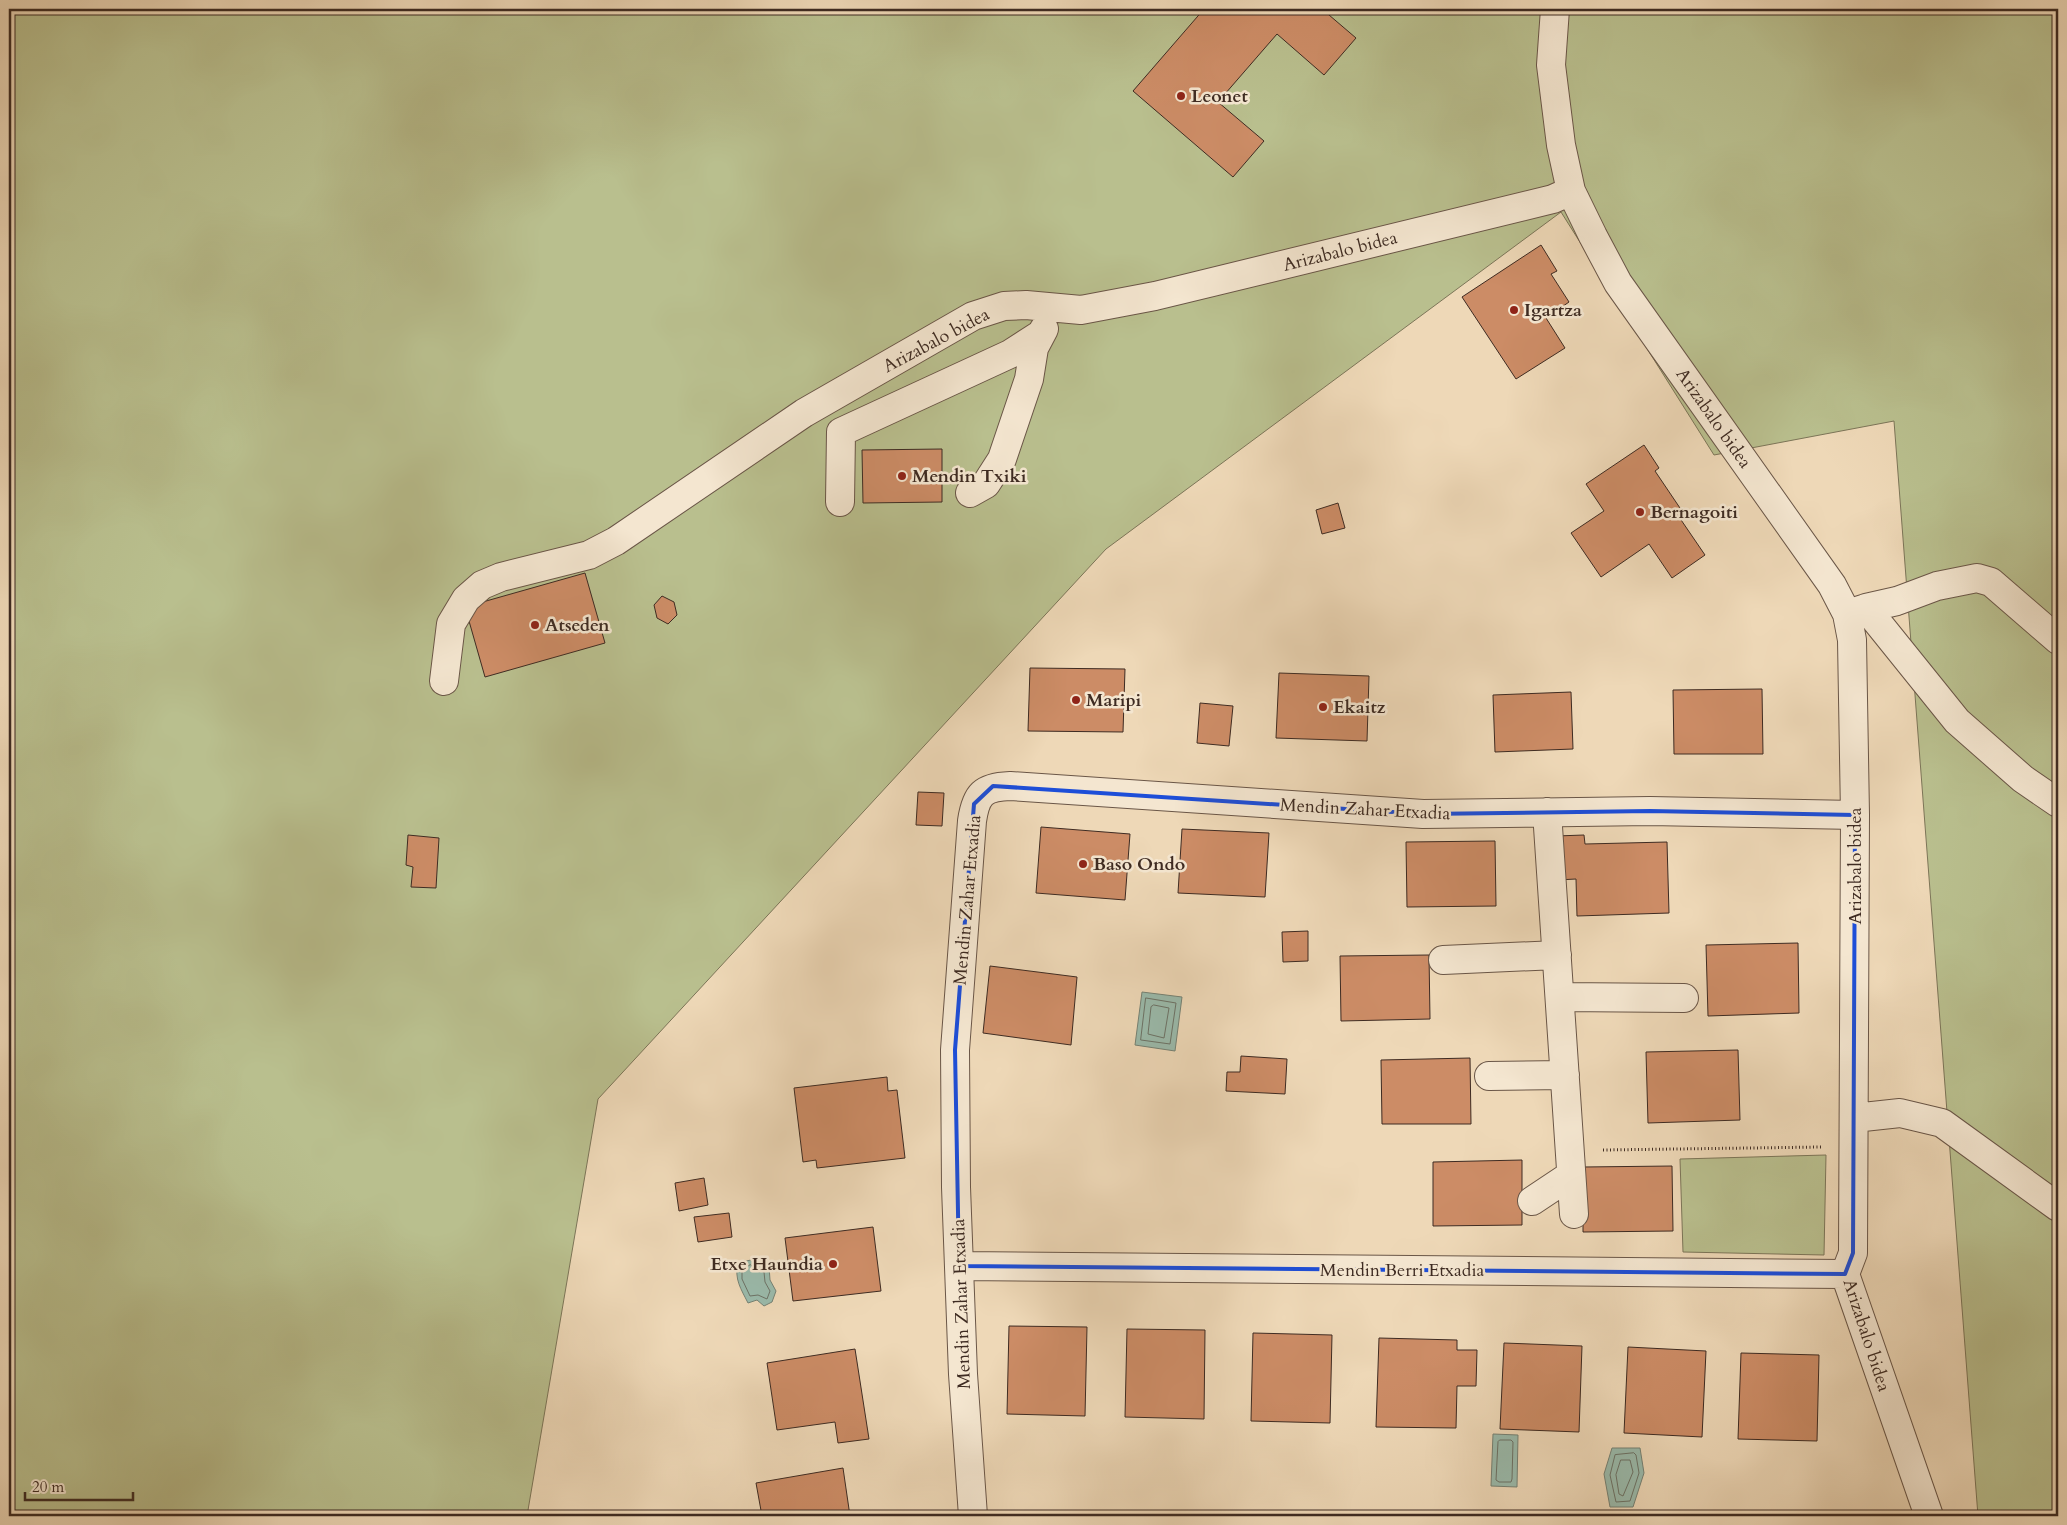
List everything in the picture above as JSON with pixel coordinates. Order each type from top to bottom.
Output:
[{"type":"street","name":"Arizabalo bidea","points":[[1554,9],[1550,65],[1561,145],[1572,192],[1618,283],[1832,584],[1957,722],[2023,779],[2058,803]]},
{"type":"street","name":"Arizabalo bidea","points":[[444,681],[450,624],[466,599],[482,585],[501,577],[589,555],[616,541],[804,413],[973,316],[1004,306],[1026,305],[1081,310],[1155,296],[1553,199],[1572,192]]},
{"type":"street","points":[[970,492],[986,484],[1002,459],[1029,379],[1034,348],[1058,309]]},
{"type":"street","points":[[840,502],[841,432],[1010,354],[1041,334]]},
{"type":"street","points":[[1857,611],[1897,601],[1937,586],[1977,578],[1991,582],[2058,640]]},
{"type":"street","name":"Arizabalo bidea","points":[[1857,611],[1852,640],[1855,815],[1853,1253],[1845,1274],[1929,1516]]},
{"type":"street","name":"Mendin Zahar Etxadia","points":[[973,1516],[963,1374],[955,1050],[972,821],[974,804],[981,795],[993,786],[1010,786],[1423,814],[1650,811],[1855,815]]},
{"type":"street","points":[[1547,812],[1574,1214]]},
{"type":"street","points":[[1443,960],[1557,956]]},
{"type":"street","points":[[1560,997],[1684,998]]},
{"type":"street","points":[[1489,1076],[1565,1075]]},
{"type":"street","points":[[1854,1118],[1900,1113],[1942,1123],[2058,1208]]},
{"type":"street","points":[[1532,1201],[1571,1163]]},
{"type":"street","name":"Mendin Berri Etxadia","points":[[959,1266],[1845,1274]]},
{"type":"path","points":[[1571,1163],[1854,1146]]},
{"type":"highlighted area","points":[[993,786],[1423,814],[1650,811],[1855,815],[1853,1253],[1845,1274],[959,1266],[955,1050],[974,804]]},
{"type":"green space","points":[[9,9],[2058,9],[2058,1516],[1978,1516],[1894,421],[1714,455],[1561,212],[1106,549],[598,1099],[527,1516],[9,1516]]},
{"type":"green space","points":[[1826,1155],[1824,1255],[1683,1252],[1680,1159]]},
{"type":"water","points":[[1142,992],[1182,997],[1175,1051],[1135,1045]]},
{"type":"water","points":[[755,1259],[759,1266],[769,1266],[770,1280],[776,1291],[772,1302],[764,1306],[757,1300],[748,1303],[737,1274],[738,1263]]},
{"type":"water","points":[[1493,1434],[1518,1435],[1517,1487],[1491,1486]]},
{"type":"water","points":[[1612,1448],[1640,1448],[1644,1473],[1633,1507],[1610,1507],[1604,1474]]},
{"type":"building","name":"Leonet","points":[[1204,9],[1322,9],[1356,38],[1324,75],[1277,34],[1218,102],[1264,141],[1233,177],[1133,91]]},
{"type":"building","name":"Igartza","points":[[1541,245],[1557,271],[1551,274],[1569,302],[1546,318],[1565,348],[1516,379],[1462,297]]},
{"type":"building","name":"Bernagoiti","points":[[1644,445],[1659,468],[1655,471],[1682,511],[1677,514],[1705,555],[1672,578],[1649,544],[1601,577],[1571,533],[1604,511],[1586,484]]},
{"type":"building","name":"Mendin Txiki","points":[[942,449],[942,502],[863,503],[862,450]]},
{"type":"building","points":[[1338,503],[1345,528],[1322,534],[1316,510]]},
{"type":"building","name":"Atseden","points":[[585,573],[605,643],[485,677],[465,607]]},
{"type":"building","points":[[662,596],[674,602],[677,615],[668,624],[657,618],[654,605]]},
{"type":"building","name":"Maripi","points":[[1030,668],[1125,669],[1123,732],[1028,731]]},
{"type":"building","name":"Ekaitz","points":[[1279,673],[1369,676],[1367,741],[1276,738]]},
{"type":"building","points":[[1762,689],[1763,754],[1674,754],[1673,690]]},
{"type":"building","points":[[1571,692],[1573,749],[1495,752],[1493,695]]},
{"type":"building","points":[[1200,703],[1233,706],[1229,746],[1197,743]]},
{"type":"building","points":[[918,792],[944,793],[942,826],[916,825]]},
{"type":"building","name":"Baso Ondo","points":[[1041,827],[1130,834],[1125,900],[1036,893]]},
{"type":"building","points":[[1182,829],[1269,833],[1265,897],[1178,893]]},
{"type":"building","points":[[408,835],[439,838],[436,888],[411,887],[413,867],[406,865]]},
{"type":"building","points":[[1584,835],[1585,844],[1667,842],[1669,913],[1577,916],[1576,879],[1557,880],[1556,836]]},
{"type":"building","points":[[1495,841],[1496,906],[1407,907],[1406,842]]},
{"type":"building","points":[[1308,931],[1308,961],[1283,962],[1282,932]]},
{"type":"building","points":[[1798,943],[1799,1013],[1708,1016],[1706,945]]},
{"type":"building","points":[[1429,955],[1430,1019],[1341,1021],[1340,956]]},
{"type":"building","points":[[990,966],[1077,977],[1071,1045],[983,1033]]},
{"type":"building","points":[[1738,1050],[1740,1120],[1648,1123],[1646,1052]]},
{"type":"building","points":[[1241,1056],[1287,1059],[1285,1094],[1226,1091],[1227,1072],[1240,1072]]},
{"type":"building","points":[[1470,1058],[1471,1124],[1382,1124],[1381,1060]]},
{"type":"building","points":[[887,1077],[888,1091],[897,1090],[905,1158],[817,1168],[816,1160],[803,1162],[794,1088]]},
{"type":"building","points":[[1522,1160],[1522,1225],[1433,1226],[1433,1162]]},
{"type":"building","points":[[1672,1166],[1673,1231],[1583,1232],[1583,1167]]},
{"type":"building","points":[[704,1178],[708,1205],[679,1211],[675,1183]]},
{"type":"building","points":[[729,1213],[732,1237],[698,1242],[694,1217]]},
{"type":"building","name":"Etxe Haundia","points":[[873,1227],[881,1291],[793,1301],[785,1238]]},
{"type":"building","points":[[1009,1326],[1087,1327],[1085,1416],[1007,1414]]},
{"type":"building","points":[[1127,1329],[1205,1330],[1204,1419],[1125,1417]]},
{"type":"building","points":[[1253,1333],[1332,1335],[1330,1423],[1251,1421]]},
{"type":"building","points":[[1379,1338],[1457,1340],[1457,1350],[1477,1350],[1476,1386],[1457,1386],[1456,1428],[1376,1427]]},
{"type":"building","points":[[1504,1343],[1582,1346],[1579,1432],[1500,1429]]},
{"type":"building","points":[[1628,1347],[1706,1351],[1702,1437],[1624,1433]]},
{"type":"building","points":[[855,1349],[869,1439],[838,1443],[835,1422],[777,1430],[767,1363]]},
{"type":"building","points":[[1741,1353],[1819,1355],[1817,1441],[1738,1439]]},
{"type":"building","points":[[843,1468],[850,1516],[762,1516],[756,1483]]},
{"type":"place","name":"Leonet","points":[[1181,96]]},
{"type":"place","name":"Igartza","points":[[1514,310]]},
{"type":"place","name":"Mendin Txiki","points":[[902,476]]},
{"type":"place","name":"Bernagoiti","points":[[1640,512]]},
{"type":"place","name":"Atseden","points":[[535,625]]},
{"type":"place","name":"Maripi","points":[[1076,700]]},
{"type":"place","name":"Ekaitz","points":[[1323,707]]},
{"type":"place","name":"Baso Ondo","points":[[1083,864]]},
{"type":"place","name":"Etxe Haundia","points":[[833,1264]]}]
